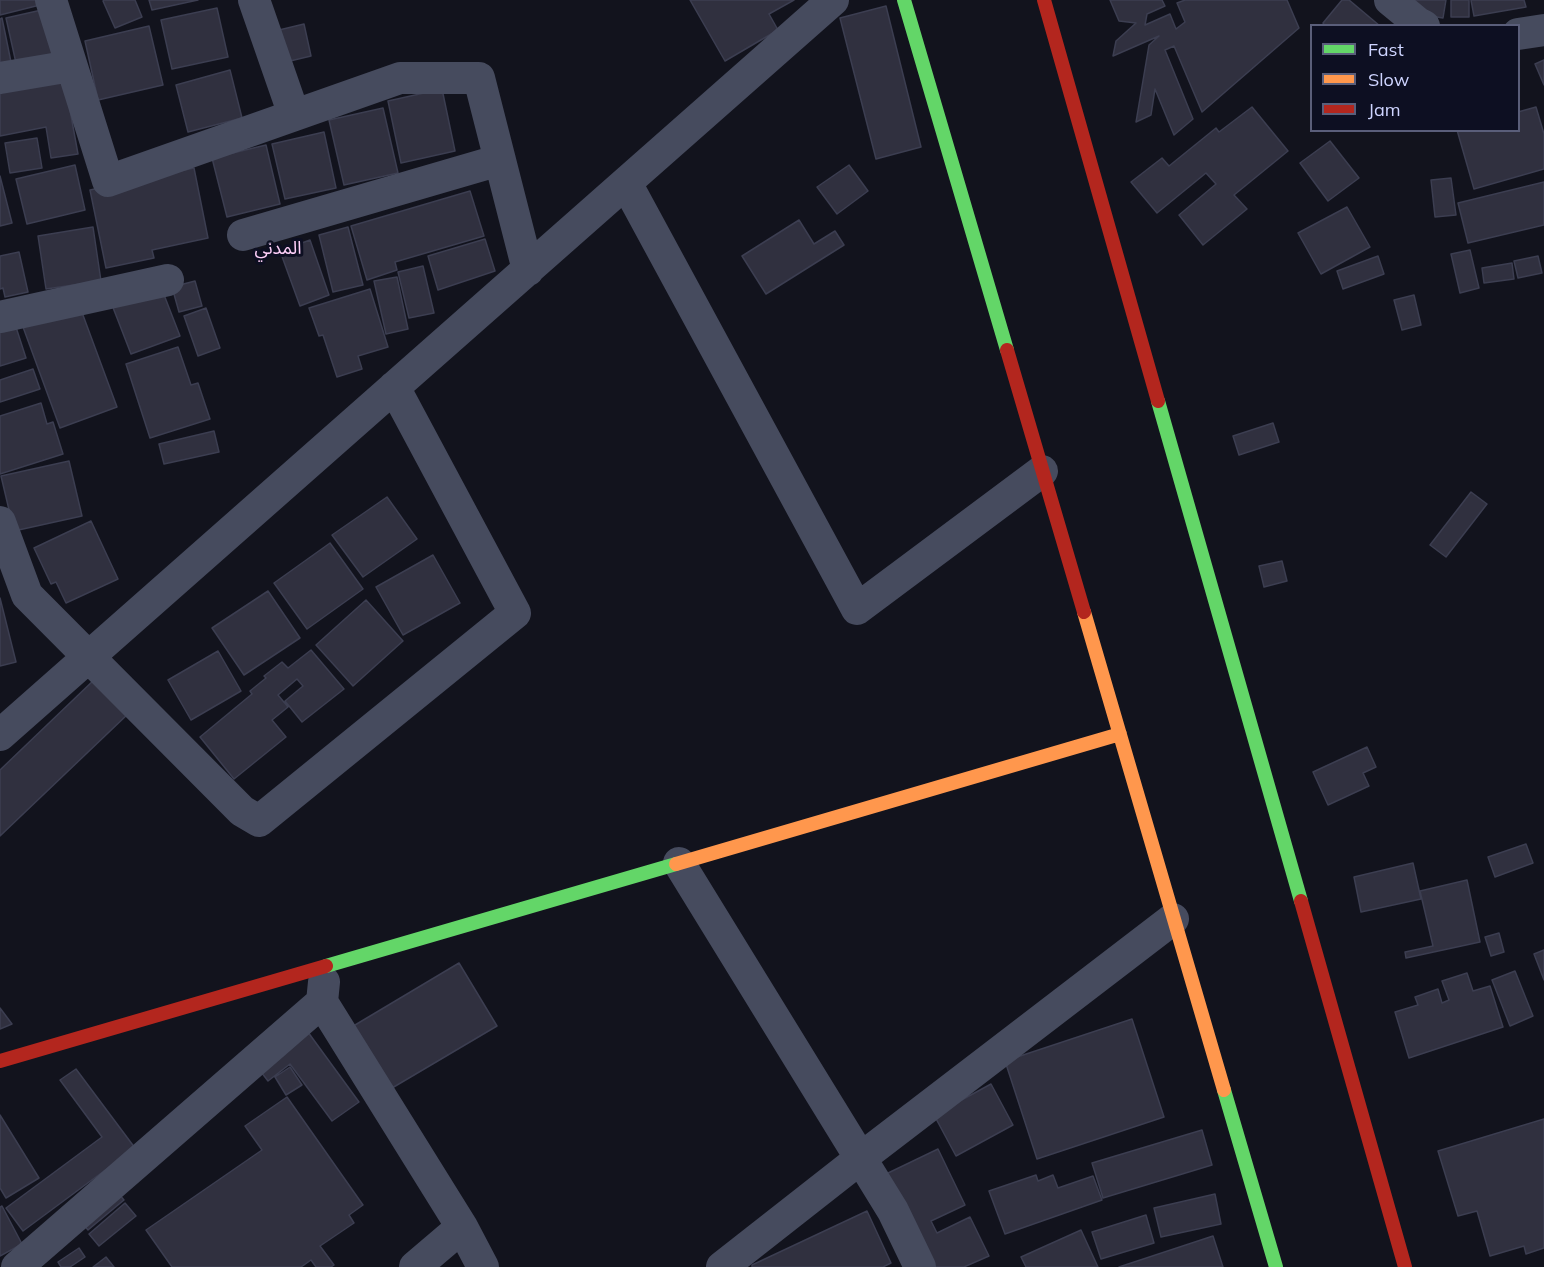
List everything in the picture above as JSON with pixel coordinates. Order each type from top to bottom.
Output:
[{"type":"main road","points":[[904,0],[1276,1267]]},
{"type":"main road","points":[[1044,0],[1405,1267]]},
{"type":"main road","points":[[0,1061],[1120,734]]},
{"type":"street","points":[[51,0],[108,181],[400,78],[479,78],[528,270]]},
{"type":"street","points":[[254,0],[294,115]]},
{"type":"street","points":[[0,735],[833,0]]},
{"type":"street","points":[[1390,0],[1420,24]]},
{"type":"street","points":[[1520,34],[1544,30]]},
{"type":"street","points":[[0,78],[71,66]]},
{"type":"street","points":[[243,235],[500,160]]},
{"type":"street","points":[[626,183],[857,609],[1042,471]]},
{"type":"street","points":[[0,317],[168,280]]},
{"type":"street","points":[[0,522],[27,595],[242,811],[260,821],[515,613],[394,387]]},
{"type":"street","points":[[679,863],[861,1158],[892,1211],[920,1267]]},
{"type":"street","points":[[722,1267],[1173,919]]},
{"type":"street","points":[[326,966],[322,1002],[462,1227],[483,1267]]},
{"type":"street","points":[[17,1267],[322,1002]]},
{"type":"street","points":[[415,1267],[462,1227]]},
{"type":"building","points":[[0,0],[39,0],[40,5],[0,15]]},
{"type":"building","points":[[104,0],[135,0],[142,17],[115,28]]},
{"type":"building","points":[[149,0],[198,0],[152,10]]},
{"type":"building","points":[[690,0],[794,0],[769,14],[778,30],[725,61]]},
{"type":"building","points":[[1110,0],[1162,0],[1165,6],[1147,14],[1145,25],[1170,14],[1176,29],[1185,22],[1177,3],[1185,0],[1287,0],[1299,28],[1202,112],[1174,46],[1165,50],[1193,119],[1174,135],[1155,89],[1151,115],[1136,122],[1149,45],[1159,36],[1113,56],[1116,41],[1136,23],[1119,21]]},
{"type":"building","points":[[1342,0],[1349,0],[1378,24],[1324,24]]},
{"type":"building","points":[[1408,0],[1446,0],[1443,18],[1406,12]]},
{"type":"building","points":[[1451,0],[1469,0],[1469,17],[1451,17]]},
{"type":"building","points":[[1471,0],[1524,0],[1526,7],[1474,16]]},
{"type":"building","points":[[886,6],[921,147],[876,159],[840,18]]},
{"type":"building","points":[[217,8],[228,57],[172,69],[161,20]]},
{"type":"building","points":[[46,9],[56,53],[16,63],[6,18]]},
{"type":"building","points":[[2,18],[11,62],[0,65],[0,19]]},
{"type":"building","points":[[304,24],[311,56],[286,62],[279,30]]},
{"type":"building","points":[[149,26],[163,85],[98,100],[85,41]]},
{"type":"building","points":[[1544,60],[1544,85],[1535,64]]},
{"type":"building","points":[[230,70],[242,118],[188,132],[176,85]]},
{"type":"building","points":[[64,77],[78,154],[51,158],[46,127],[0,136],[0,88]]},
{"type":"building","points":[[442,89],[455,151],[401,163],[388,101]]},
{"type":"building","points":[[1252,107],[1288,151],[1234,195],[1247,209],[1203,245],[1179,215],[1216,184],[1206,173],[1157,213],[1131,182],[1162,158],[1169,166],[1216,128],[1219,132]]},
{"type":"building","points":[[1536,107],[1544,134],[1544,169],[1474,189],[1458,132],[1520,132],[1520,111]]},
{"type":"building","points":[[383,108],[398,173],[344,185],[329,120]]},
{"type":"building","points":[[324,132],[336,188],[285,199],[272,144]]},
{"type":"building","points":[[37,138],[42,168],[10,173],[5,143]]},
{"type":"building","points":[[1330,141],[1359,178],[1328,201],[1300,163]]},
{"type":"building","points":[[266,145],[280,204],[227,217],[212,158]]},
{"type":"building","points":[[75,165],[85,210],[27,224],[16,179]]},
{"type":"building","points":[[849,165],[868,191],[837,214],[817,187]]},
{"type":"building","points":[[194,168],[208,238],[152,250],[154,258],[106,268],[90,190]]},
{"type":"building","points":[[0,176],[12,223],[0,226]]},
{"type":"building","points":[[1451,178],[1456,215],[1435,217],[1431,180]]},
{"type":"building","points":[[1544,182],[1544,225],[1468,243],[1458,203]]},
{"type":"building","points":[[470,191],[484,236],[395,262],[397,270],[367,280],[351,226]]},
{"type":"building","points":[[1347,207],[1370,247],[1321,274],[1298,233]]},
{"type":"building","points":[[799,220],[814,244],[835,231],[844,245],[766,294],[742,256]]},
{"type":"building","points":[[93,227],[101,281],[46,289],[38,236]]},
{"type":"building","points":[[348,227],[363,285],[333,292],[319,235]]},
{"type":"building","points":[[485,239],[495,271],[438,290],[428,256]]},
{"type":"building","points":[[310,240],[329,295],[300,306],[280,251]]},
{"type":"building","points":[[1470,250],[1479,288],[1460,293],[1451,254]]},
{"type":"building","points":[[19,252],[28,292],[5,297],[3,288],[0,289],[0,256]]},
{"type":"building","points":[[1378,256],[1384,274],[1343,289],[1337,271]]},
{"type":"building","points":[[1538,256],[1542,273],[1518,278],[1514,261]]},
{"type":"building","points":[[1512,263],[1514,279],[1484,283],[1482,268]]},
{"type":"building","points":[[423,266],[434,313],[409,318],[398,272]]},
{"type":"building","points":[[397,277],[408,329],[386,334],[374,281]]},
{"type":"building","points":[[195,281],[202,306],[179,312],[172,287]]},
{"type":"building","points":[[161,287],[180,336],[131,354],[112,305]]},
{"type":"building","points":[[370,289],[388,347],[358,356],[362,369],[337,377],[323,335],[319,336],[309,308]]},
{"type":"building","points":[[1414,295],[1421,325],[1402,330],[1394,300]]},
{"type":"building","points":[[80,307],[117,407],[60,428],[23,327]]},
{"type":"building","points":[[206,308],[220,348],[198,356],[184,316]]},
{"type":"building","points":[[14,321],[26,358],[0,366],[0,325]]},
{"type":"building","points":[[178,347],[191,385],[198,383],[210,419],[150,438],[126,364]]},
{"type":"building","points":[[33,369],[40,389],[0,402],[0,380]]},
{"type":"building","points":[[41,403],[47,424],[53,422],[63,454],[0,474],[0,416]]},
{"type":"building","points":[[1273,423],[1279,442],[1239,455],[1233,436]]},
{"type":"building","points":[[214,431],[219,452],[164,464],[159,444]]},
{"type":"building","points":[[69,461],[82,516],[14,531],[1,476]]},
{"type":"building","points":[[1471,492],[1487,504],[1446,557],[1430,545]]},
{"type":"building","points":[[387,497],[417,539],[363,577],[332,535]]},
{"type":"building","points":[[91,521],[118,579],[66,603],[56,582],[51,584],[34,548]]},
{"type":"building","points":[[330,543],[363,589],[307,629],[274,583]]},
{"type":"building","points":[[433,555],[460,603],[403,635],[376,587]]},
{"type":"building","points":[[1282,561],[1287,581],[1264,587],[1259,566]]},
{"type":"building","points":[[268,591],[300,638],[244,675],[212,628]]},
{"type":"building","points":[[0,598],[16,662],[0,666]]},
{"type":"building","points":[[366,600],[403,641],[353,686],[316,645]]},
{"type":"building","points":[[311,650],[344,689],[302,722],[285,701],[303,686],[297,679],[278,695],[288,707],[272,720],[286,737],[234,779],[200,737],[252,694],[250,691],[266,678],[264,676],[282,662],[288,668]]},
{"type":"building","points":[[218,651],[241,691],[191,720],[168,680]]},
{"type":"building","points":[[96,678],[129,713],[0,836],[0,770]]},
{"type":"building","points":[[1367,747],[1376,767],[1363,773],[1369,786],[1328,805],[1313,772]]},
{"type":"building","points":[[1526,844],[1533,863],[1495,877],[1488,857]]},
{"type":"building","points":[[1413,863],[1421,899],[1361,912],[1354,877]]},
{"type":"building","points":[[1467,880],[1480,942],[1406,958],[1405,952],[1433,946],[1420,891]]},
{"type":"building","points":[[1499,933],[1504,952],[1491,956],[1485,937]]},
{"type":"building","points":[[1544,950],[1544,980],[1534,954]]},
{"type":"building","points":[[459,963],[497,1026],[387,1091],[350,1028]]},
{"type":"building","points":[[1515,971],[1533,1016],[1510,1026],[1492,980]]},
{"type":"building","points":[[1467,973],[1473,991],[1490,986],[1503,1027],[1409,1058],[1395,1012],[1418,1005],[1415,997],[1438,989],[1442,1003],[1449,1000],[1442,981]]},
{"type":"building","points":[[0,1008],[12,1024],[0,1029]]},
{"type":"building","points":[[1132,1019],[1164,1117],[1037,1159],[1005,1061]]},
{"type":"building","points":[[305,1028],[359,1102],[332,1121],[290,1064],[268,1081],[255,1064]]},
{"type":"building","points":[[290,1067],[302,1085],[286,1095],[275,1077]]},
{"type":"building","points":[[76,1069],[135,1148],[23,1231],[6,1208],[102,1137],[60,1080]]},
{"type":"building","points":[[991,1084],[1013,1125],[956,1156],[934,1115]]},
{"type":"building","points":[[287,1097],[363,1205],[349,1215],[354,1223],[320,1246],[334,1265],[316,1267],[311,1260],[301,1267],[172,1267],[146,1230],[262,1150],[245,1126]]},
{"type":"building","points":[[0,1115],[39,1178],[6,1198],[0,1188]]},
{"type":"building","points":[[1544,1119],[1544,1248],[1526,1254],[1524,1246],[1490,1256],[1477,1211],[1458,1216],[1438,1151]]},
{"type":"building","points":[[1202,1130],[1212,1165],[1103,1198],[1092,1163]]},
{"type":"building","points":[[938,1149],[965,1205],[931,1221],[937,1233],[970,1217],[989,1256],[964,1267],[930,1267],[886,1174]]},
{"type":"building","points":[[1036,1175],[1038,1181],[1053,1175],[1058,1188],[1093,1176],[1102,1200],[1005,1234],[989,1191]]},
{"type":"building","points":[[113,1187],[124,1200],[88,1230],[77,1217]]},
{"type":"building","points":[[1215,1194],[1221,1224],[1161,1237],[1154,1208]]},
{"type":"building","points":[[125,1203],[136,1216],[99,1246],[89,1234]]},
{"type":"building","points":[[2,1206],[22,1244],[0,1256],[0,1207]]},
{"type":"building","points":[[867,1211],[891,1263],[883,1267],[752,1267],[752,1265]]},
{"type":"building","points":[[1146,1215],[1154,1243],[1101,1259],[1092,1232]]},
{"type":"building","points":[[1081,1230],[1098,1267],[1026,1267],[1021,1257]]},
{"type":"building","points":[[1213,1236],[1223,1267],[1119,1267]]},
{"type":"building","points":[[79,1248],[85,1257],[70,1267],[61,1267],[58,1262]]},
{"type":"building","points":[[106,1257],[114,1267],[93,1267]]},
{"type":"traffic: fast","points":[[904,0],[1007,350]]},
{"type":"traffic: fast","points":[[1158,401],[1301,901]]},
{"type":"traffic: fast","points":[[326,966],[676,864]]},
{"type":"traffic: fast","points":[[1224,1090],[1276,1267]]},
{"type":"traffic: slow","points":[[1084,612],[1224,1090]]},
{"type":"traffic: slow","points":[[676,864],[1120,734]]},
{"type":"traffic: jam","points":[[1044,0],[1158,401]]},
{"type":"traffic: jam","points":[[1007,350],[1084,612]]},
{"type":"traffic: jam","points":[[1301,901],[1405,1267]]},
{"type":"traffic: jam","points":[[0,1061],[326,966]]},
{"type":"district","name":"المدني","points":[[278,249]]}]
